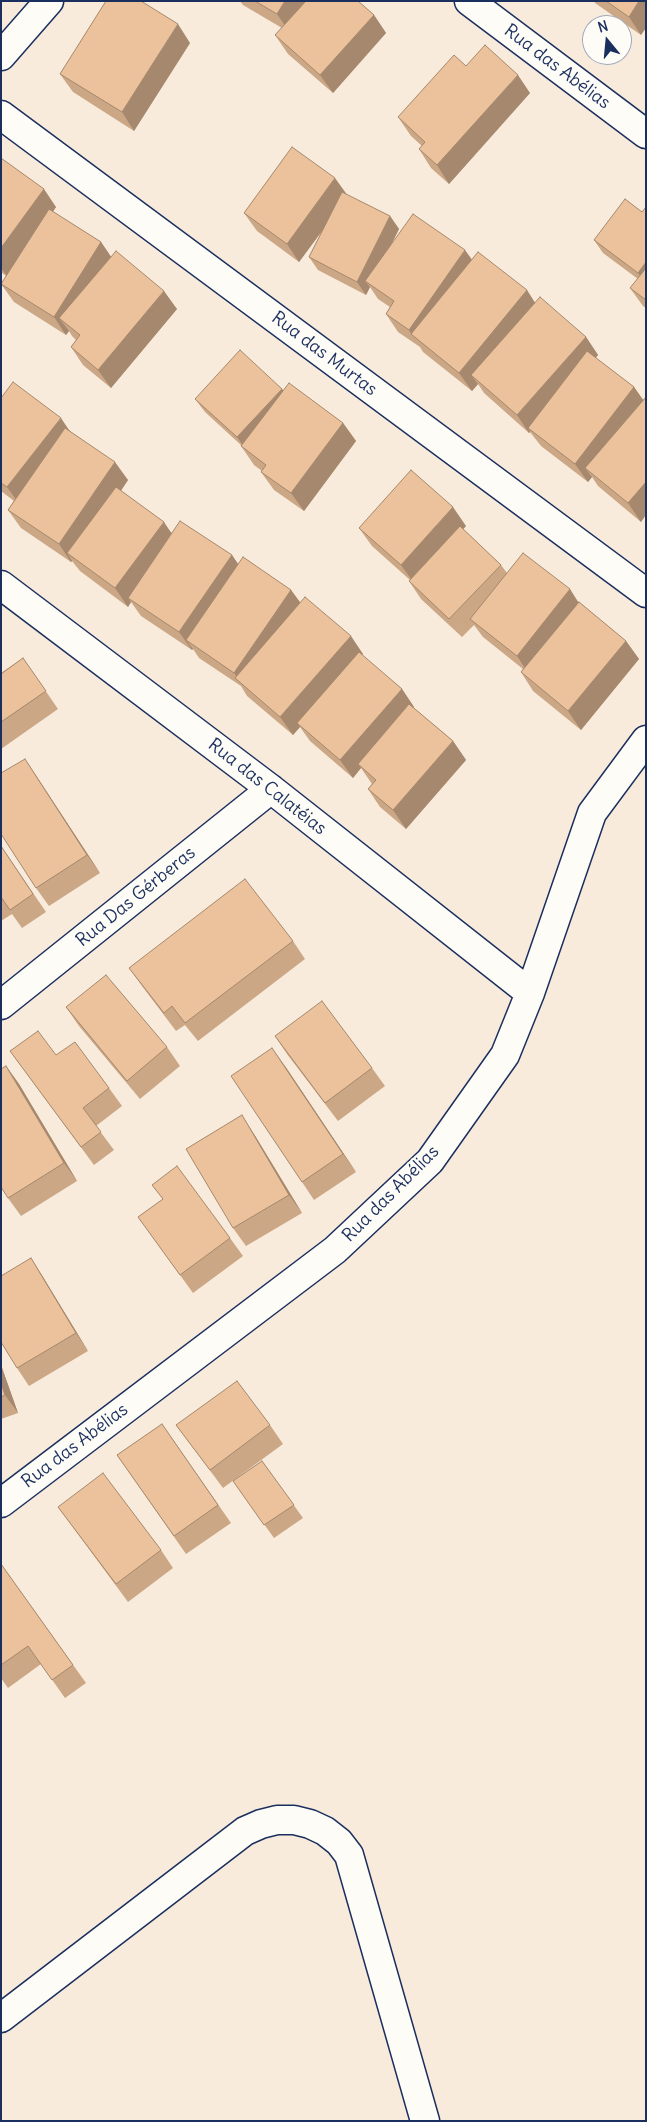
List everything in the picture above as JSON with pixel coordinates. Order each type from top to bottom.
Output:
[{"type":"street","points":[[1,56],[49,1]]},
{"type":"street","name":"Rua das Abélias","points":[[469,1],[646,134]]},
{"type":"street","name":"Rua das Murtas","points":[[1,115],[646,593]]},
{"type":"street","name":"Rua das Calatéias","points":[[1,586],[271,789],[530,993]]},
{"type":"street","name":"Rua das Abélias","points":[[1,1503],[335,1250],[430,1161],[505,1055],[530,993],[592,812],[646,740]]},
{"type":"street","name":"Rua Das Gérberas","points":[[1,1005],[271,789]]},
{"type":"street","points":[[1,1484],[54,1462]]},
{"type":"street","points":[[1,2018],[246,1831],[277,1820],[294,1820],[310,1824],[325,1831],[339,1842],[349,1855],[425,2121]]},
{"type":"building","points":[[106,1],[141,1],[178,24],[122,112],[60,74]]},
{"type":"building","points":[[255,1],[285,1],[277,14]]},
{"type":"building","points":[[306,1],[358,1],[374,15],[320,75],[275,35]]},
{"type":"building","points":[[606,1],[639,1],[630,15],[626,15]]},
{"type":"building","points":[[485,45],[518,75],[437,165],[419,149],[425,142],[398,117],[454,55],[466,66]]},
{"type":"building","points":[[292,147],[335,178],[287,244],[244,213]]},
{"type":"building","points":[[1,158],[44,189],[1,248]]},
{"type":"building","points":[[342,192],[390,216],[357,282],[309,257]]},
{"type":"building","points":[[625,199],[642,212],[646,207],[646,262],[638,273],[594,240]]},
{"type":"building","points":[[49,209],[101,242],[54,317],[1,284]]},
{"type":"building","points":[[413,214],[465,250],[409,330],[386,314],[394,301],[365,281]]},
{"type":"building","points":[[116,251],[164,291],[98,370],[71,347],[80,335],[59,318]]},
{"type":"building","points":[[478,252],[527,290],[459,373],[411,334]]},
{"type":"building","points":[[646,268],[646,300],[630,288]]},
{"type":"building","points":[[540,297],[586,337],[517,415],[471,375]]},
{"type":"building","points":[[240,350],[282,389],[237,437],[195,399]]},
{"type":"building","points":[[587,351],[634,387],[575,464],[528,428]]},
{"type":"building","points":[[13,382],[61,418],[7,487],[1,483],[1,398]]},
{"type":"building","points":[[289,383],[343,423],[291,493],[261,472],[266,465],[241,446]]},
{"type":"building","points":[[646,397],[646,482],[628,503],[585,468]]},
{"type":"building","points":[[65,428],[115,462],[59,544],[8,510]]},
{"type":"building","points":[[411,470],[453,507],[401,565],[359,528]]},
{"type":"building","points":[[116,487],[164,522],[115,588],[67,553]]},
{"type":"building","points":[[180,521],[232,555],[179,632],[128,598]]},
{"type":"building","points":[[460,526],[501,565],[449,619],[409,581]]},
{"type":"building","points":[[523,553],[570,589],[517,656],[470,619]]},
{"type":"building","points":[[243,557],[291,590],[234,673],[186,640]]},
{"type":"building","points":[[305,597],[351,636],[280,717],[235,678]]},
{"type":"building","points":[[579,602],[626,641],[568,711],[521,672]]},
{"type":"building","points":[[359,652],[402,689],[340,760],[297,723]]},
{"type":"building","points":[[23,658],[46,691],[1,722],[1,674]]},
{"type":"building","points":[[409,704],[453,741],[393,810],[368,789],[376,780],[358,764]]},
{"type":"building","points":[[25,759],[87,855],[36,888],[1,834],[1,773]]},
{"type":"building","points":[[1,846],[33,894],[10,910],[1,897]]},
{"type":"building","points":[[245,879],[293,941],[185,1023],[172,1006],[164,1013],[129,968]]},
{"type":"building","points":[[106,975],[167,1047],[127,1081],[66,1007]]},
{"type":"building","points":[[322,1001],[372,1068],[325,1103],[275,1036]]},
{"type":"building","points":[[38,1031],[56,1055],[75,1042],[109,1088],[83,1108],[101,1132],[81,1147],[10,1051]]},
{"type":"building","points":[[272,1048],[343,1154],[302,1182],[231,1076]]},
{"type":"building","points":[[6,1066],[64,1163],[8,1198],[1,1187],[1,1069]]},
{"type":"building","points":[[242,1115],[289,1195],[233,1228],[186,1149]]},
{"type":"building","points":[[177,1166],[230,1238],[180,1275],[138,1217],[163,1199],[152,1185]]},
{"type":"building","points":[[31,1258],[76,1333],[17,1368],[1,1342],[1,1276]]},
{"type":"building","points":[[237,1381],[270,1425],[210,1470],[176,1425]]},
{"type":"building","points":[[1,1383],[5,1395],[1,1397]]},
{"type":"building","points":[[162,1424],[218,1505],[174,1536],[117,1455]]},
{"type":"building","points":[[262,1461],[294,1505],[264,1525],[233,1481]]},
{"type":"building","points":[[103,1473],[161,1550],[116,1584],[58,1507]]},
{"type":"building","points":[[1,1564],[73,1665],[52,1680],[28,1646],[1,1665]]}]
